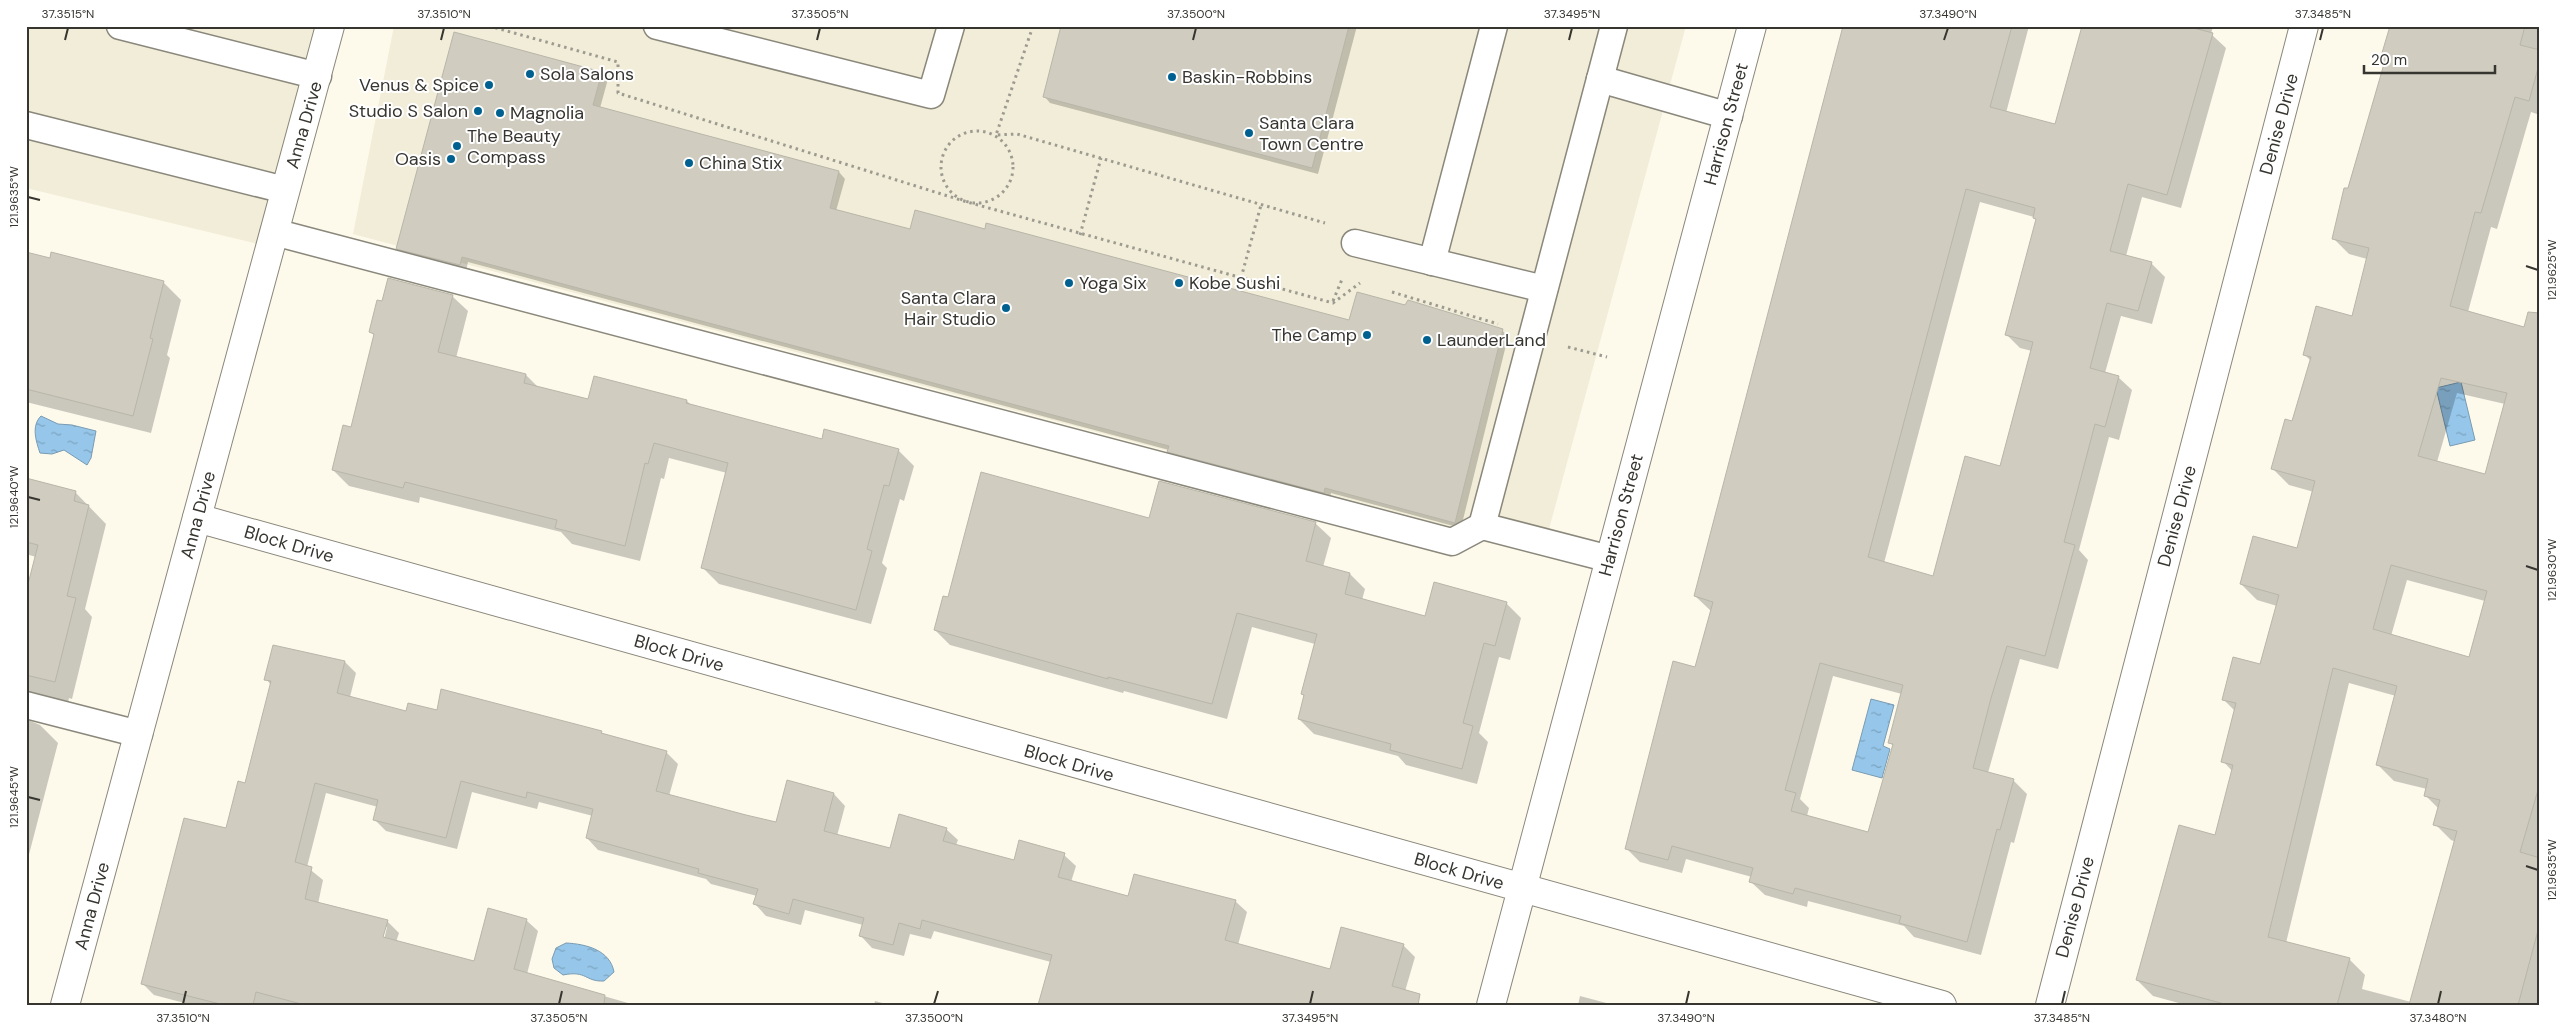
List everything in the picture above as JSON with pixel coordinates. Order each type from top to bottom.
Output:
[{"type":"street","name":"Anna Drive","points":[[65,1005],[330,26]]},
{"type":"street","name":"Harrison Street","points":[[1491,1005],[1752,26]]},
{"type":"street","name":"Denise Drive","points":[[2050,1005],[2304,26]]},
{"type":"street","name":"Block Drive","points":[[197,518],[1942,1005]]},
{"type":"lane","points":[[120,26],[318,76]]},
{"type":"lane","points":[[657,26],[931,95],[951,26]]},
{"type":"lane","points":[[1432,262],[1494,26]]},
{"type":"lane","points":[[1482,526],[1614,26]]},
{"type":"lane","points":[[1600,79],[1729,116]]},
{"type":"lane","points":[[26,125],[285,190]]},
{"type":"lane","points":[[274,232],[1452,542],[1482,526],[1610,559]]},
{"type":"lane","points":[[1355,243],[1544,289]]},
{"type":"lane","points":[[26,705],[138,734]]},
{"type":"path","points":[[489,26],[618,62],[618,93],[966,202],[1080,235],[1333,303],[1360,283],[1370,286]]},
{"type":"path","points":[[996,135],[1033,26]]},
{"type":"path","points":[[996,135],[1011,152],[1014,164],[1013,176],[1000,195],[990,201],[966,202],[952,192],[942,176],[940,164],[950,142],[971,130],[984,131],[996,135],[1017,134],[1338,227],[1355,243]]},
{"type":"path","points":[[1080,235],[1101,158]]},
{"type":"path","points":[[1241,278],[1261,204]]},
{"type":"path","points":[[1388,291],[1498,324]]},
{"type":"path","points":[[1566,347],[1607,357]]},
{"type":"shaded area","points":[[26,26],[330,26],[270,247],[26,188]]},
{"type":"shaded area","name":"Santa Clara Town Centre","points":[[394,26],[1686,26],[1543,551],[353,234]]},
{"type":"water","points":[[2461,382],[2475,440],[2450,446],[2436,388]]},
{"type":"water","points":[[41,416],[58,424],[72,425],[96,431],[91,458],[87,465],[64,450],[52,454],[40,453],[35,429]]},
{"type":"water","points":[[1871,699],[1894,705],[1883,746],[1890,749],[1882,778],[1852,770]]},
{"type":"water","points":[[566,943],[589,947],[602,953],[612,964],[614,972],[604,981],[593,980],[577,974],[563,975],[554,968],[552,959],[556,948]]},
{"type":"building","name":"Santa Clara Town Centre","points":[[1061,26],[1349,26],[1312,168],[1043,97]]},
{"type":"building","points":[[1843,26],[2012,26],[1990,107],[2055,124],[2082,26],[2186,26],[2213,33],[2167,195],[2128,184],[2110,251],[2152,262],[2138,311],[2107,303],[2090,368],[2119,376],[2105,427],[2095,424],[2064,542],[2075,545],[2045,656],[2007,646],[1991,698],[1973,768],[2014,779],[2000,830],[1997,829],[1967,942],[1899,923],[1901,916],[1795,888],[1793,894],[1749,882],[1753,868],[1672,846],[1668,860],[1625,849],[1673,661],[1695,667],[1713,602],[1694,596]],"holes":[[[1966,189],[2035,208],[2033,218],[2036,219],[2005,335],[2033,342],[2000,466],[1965,456],[1933,576],[1868,557]],[[1820,663],[1903,685],[1888,743],[1893,744],[1868,832],[1791,811],[1796,793],[1785,790]]]},
{"type":"building","points":[[2390,26],[2525,26],[2520,45],[2540,50],[2540,61],[2529,101],[2515,97],[2481,213],[2475,212],[2450,306],[2524,327],[2528,312],[2540,313],[2540,783],[2520,852],[2540,858],[2540,923],[2518,1005],[2409,1005],[2457,831],[2433,825],[2440,800],[2424,796],[2428,779],[2376,765],[2397,686],[2333,668],[2268,937],[2350,958],[2337,1005],[2228,1005],[2136,980],[2179,825],[2215,835],[2233,765],[2221,762],[2236,703],[2222,700],[2233,657],[2260,664],[2279,595],[2240,584],[2253,536],[2297,548],[2315,481],[2271,469],[2285,419],[2292,421],[2311,357],[2303,355],[2316,306],[2352,316],[2369,248],[2332,239],[2344,188],[2348,188],[2384,64],[2379,63]],"holes":[[[2441,378],[2507,393],[2485,474],[2418,456]],[[2391,565],[2487,591],[2469,657],[2373,629]]]},
{"type":"building","points":[[454,32],[602,72],[593,105],[839,171],[830,208],[910,229],[915,210],[985,229],[986,223],[1349,320],[1357,292],[1405,305],[1408,300],[1503,329],[1455,523],[1325,488],[1324,493],[1167,452],[1169,446],[462,257],[460,265],[396,249]]},
{"type":"building","points":[[26,252],[50,258],[51,252],[164,281],[150,338],[153,339],[133,416],[26,389]]},
{"type":"building","points":[[388,278],[453,295],[438,352],[526,374],[524,383],[588,399],[594,376],[687,400],[686,403],[822,439],[824,429],[899,449],[889,486],[884,485],[867,549],[872,551],[856,610],[701,568],[728,463],[654,443],[648,464],[645,463],[625,546],[555,528],[557,520],[405,482],[403,488],[332,470],[343,425],[351,427],[374,334],[369,332],[377,300],[382,301]]},
{"type":"building","points":[[981,472],[1149,518],[1159,481],[1316,522],[1306,561],[1350,573],[1345,594],[1425,616],[1434,582],[1507,602],[1495,646],[1484,643],[1463,723],[1473,726],[1462,769],[1390,750],[1391,744],[1298,719],[1304,695],[1301,694],[1317,634],[1237,613],[1212,704],[1108,677],[1108,679],[934,630],[943,596],[948,597]]},
{"type":"building","points":[[26,478],[76,491],[74,501],[89,505],[67,596],[76,598],[55,682],[26,675],[26,592],[38,545],[26,542]]},
{"type":"building","points":[[273,645],[345,661],[337,693],[406,711],[408,703],[437,710],[441,689],[602,731],[601,733],[667,751],[656,791],[746,815],[776,822],[787,780],[834,793],[824,831],[890,848],[899,814],[947,828],[943,841],[1014,860],[1019,840],[1065,853],[1058,877],[1128,896],[1134,874],[1236,900],[1225,940],[1330,969],[1341,927],[1404,944],[1392,986],[1420,994],[1418,1005],[1038,1005],[1052,955],[922,920],[920,929],[899,923],[893,945],[859,936],[864,918],[793,899],[789,914],[753,904],[758,889],[698,873],[699,869],[586,838],[593,809],[527,792],[526,798],[461,781],[446,838],[373,820],[378,800],[315,783],[295,862],[312,867],[305,899],[388,920],[383,937],[474,961],[488,908],[527,919],[514,969],[605,995],[604,1005],[305,1005],[256,992],[253,1005],[224,1005],[141,984],[184,818],[226,828],[238,781],[245,783],[271,681],[264,680]]},
{"type":"place","name":"Sola Salons","points":[[530,74]]},
{"type":"place","name":"Baskin-Robbins","points":[[1172,77]]},
{"type":"place","name":"Venus & Spice","points":[[489,85]]},
{"type":"place","name":"Studio S Salon","points":[[478,111]]},
{"type":"place","name":"Magnolia","points":[[500,113]]},
{"type":"place","name":"Santa Clara Town Centre","points":[[1249,133]]},
{"type":"place","name":"The Beauty Compass","points":[[457,146]]},
{"type":"place","name":"Oasis","points":[[451,159]]},
{"type":"place","name":"China Stix","points":[[689,163]]},
{"type":"place","name":"Yoga Six","points":[[1069,283]]},
{"type":"place","name":"Kobe Sushi","points":[[1179,283]]},
{"type":"place","name":"Santa Clara Hair Studio","points":[[1006,308]]},
{"type":"place","name":"The Camp","points":[[1367,335]]},
{"type":"place","name":"LaunderLand","points":[[1427,340]]}]
